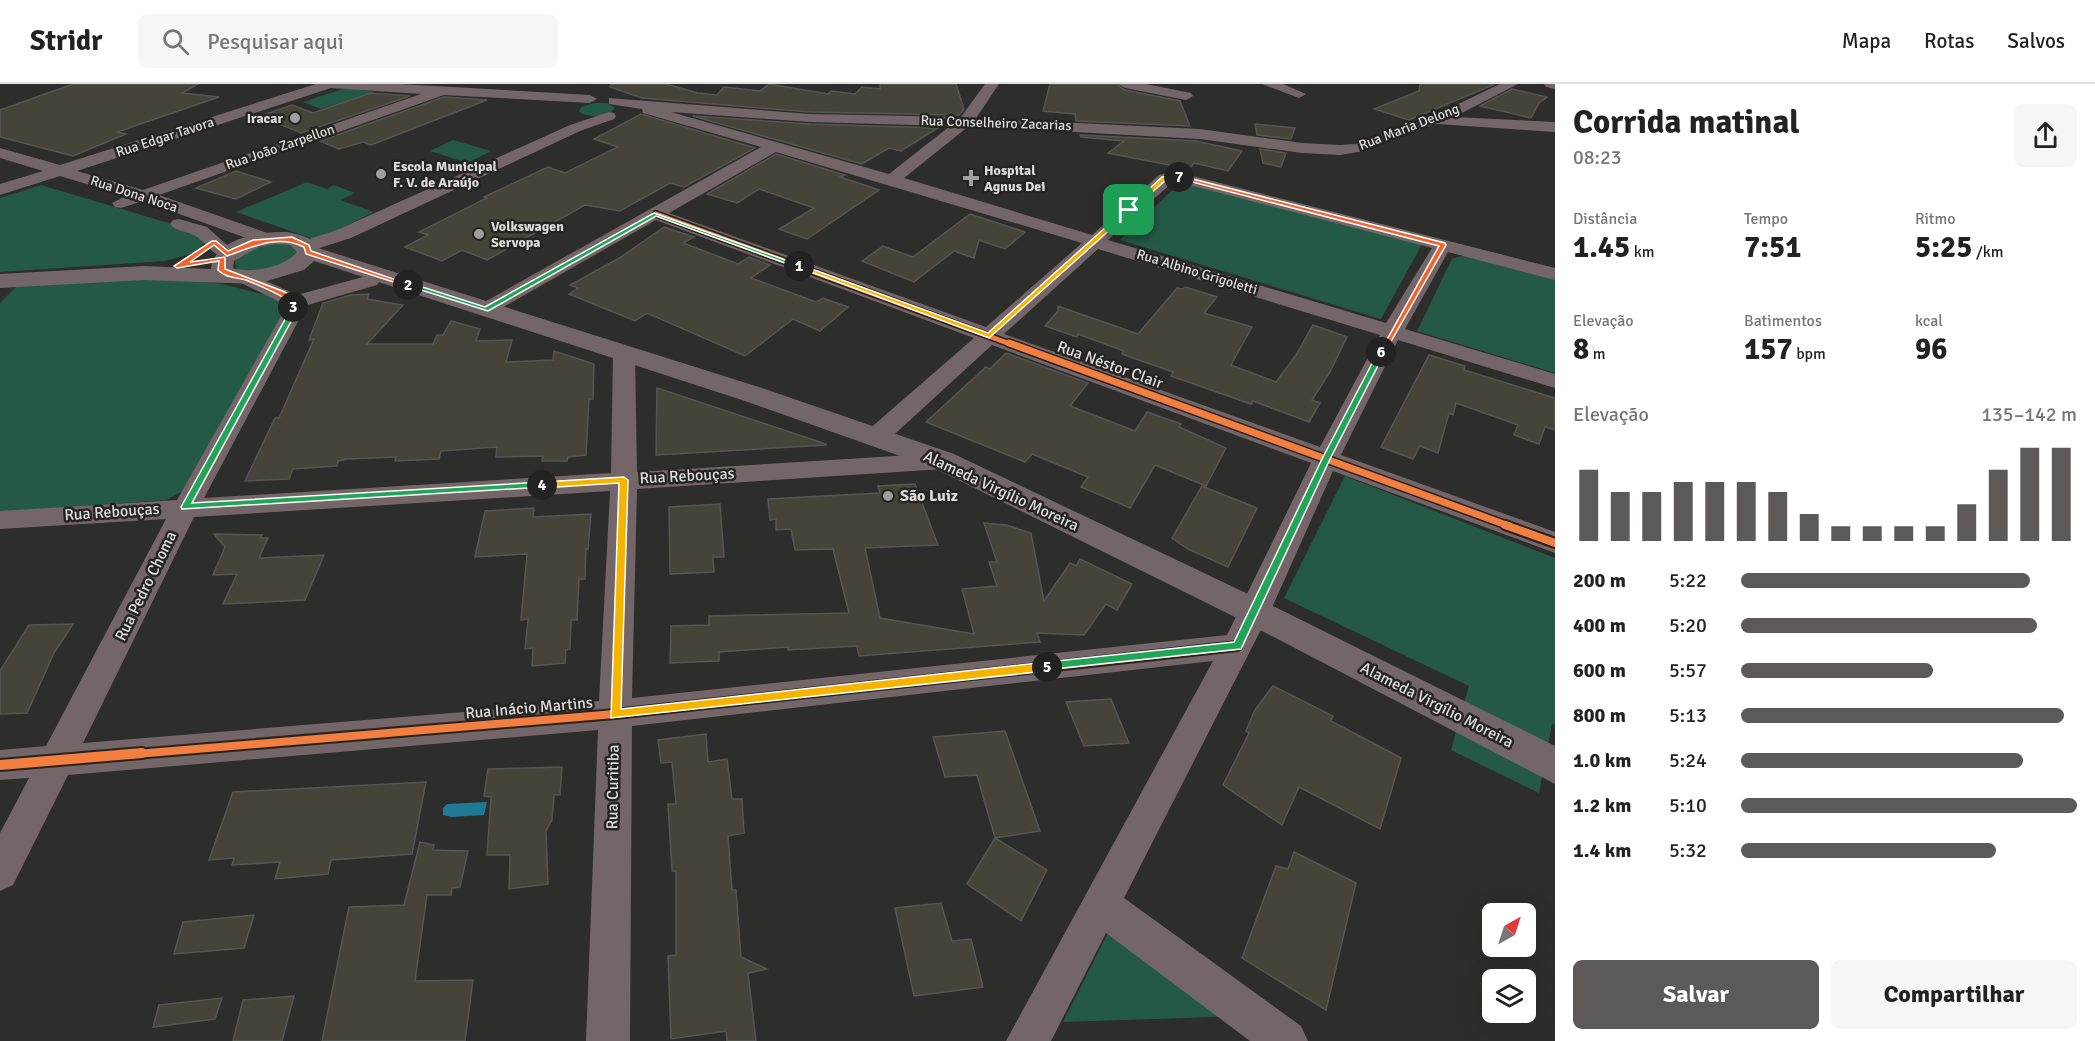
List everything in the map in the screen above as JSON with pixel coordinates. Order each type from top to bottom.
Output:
[{"type":"main road","name":"Alameda Virgílio Moreira","points":[[266,239],[292,239],[307,249],[417,288],[752,393],[944,461],[1255,612],[1555,766]]},
{"type":"main road","points":[[4,284],[144,273],[227,261],[253,242],[266,239]]},
{"type":"main road","points":[[144,273],[177,266],[227,261],[269,275],[296,265],[307,249]]},
{"type":"main road","name":"Alameda Virgílio Moreira","points":[[269,275],[370,281],[417,288]]},
{"type":"street","name":"Rua Conselheiro Zacarias","points":[[329,84],[688,110],[704,118],[966,121],[1200,134],[1302,148]]},
{"type":"street","name":"Rua Edgar Tavora","points":[[0,190],[329,84]]},
{"type":"street","points":[[892,180],[966,121],[992,84]]},
{"type":"street","points":[[1125,84],[1189,90],[1200,134]]},
{"type":"street","points":[[1269,84],[1299,94]]},
{"type":"street","name":"Rua Maria Delong","points":[[1302,148],[1358,148],[1382,137],[1436,120],[1511,84]]},
{"type":"street","points":[[1551,84],[1555,85]]},
{"type":"street","name":"Rua João Zarpellon","points":[[121,203],[439,92]]},
{"type":"street","name":"Rua Conselheiro Zacarias","points":[[535,98],[560,104],[570,116]]},
{"type":"street","points":[[570,116],[574,103],[608,103]]},
{"type":"street","points":[[307,249],[344,234],[570,116],[608,103]]},
{"type":"street","name":"Rua Conselheiro Zacarias","points":[[608,103],[648,110],[688,110]]},
{"type":"street","name":"Rua Albino Grigoletti","points":[[648,110],[704,118],[774,147],[892,180],[1393,330],[1555,381]]},
{"type":"street","points":[[1436,120],[1555,127]]},
{"type":"street","points":[[486,309],[774,147]]},
{"type":"street","name":"Rua Dona Noca","points":[[0,153],[142,195],[266,239]]},
{"type":"street","name":"Rua Dona Noca","points":[[0,166],[121,203],[201,231],[227,261]]},
{"type":"street","points":[[876,437],[1164,178],[1185,177],[1555,274]]},
{"type":"street","name":"Rua Néstor Clair","points":[[656,214],[1555,543]]},
{"type":"street","points":[[1028,1041],[1238,646],[1326,459],[1393,330],[1443,245]]},
{"type":"street","points":[[227,261],[294,302],[370,281]]},
{"type":"street","name":"Rua Pedro Choma","points":[[0,872],[186,507],[291,316],[294,302]]},
{"type":"street","name":"Rua Curitiba","points":[[608,1041],[615,714],[624,480],[624,354]]},
{"type":"street","name":"Rua Rebouças","points":[[0,520],[944,461]]},
{"type":"street","name":"Rua Inácio Martins","points":[[0,765],[615,714],[1238,646]]},
{"type":"street","points":[[1100,904],[1285,1041]]},
{"type":"green space","points":[[346,88],[375,92],[321,109],[303,102]]},
{"type":"green space","points":[[595,103],[607,103],[615,108],[607,114],[598,116],[579,112],[581,107]]},
{"type":"green space","points":[[453,140],[491,151],[468,163],[430,151]]},
{"type":"green space","points":[[307,182],[327,189],[334,185],[355,193],[340,200],[374,212],[317,240],[236,212]]},
{"type":"green space","points":[[1181,182],[1416,241],[1421,246],[1381,319],[1120,240]]},
{"type":"green space","points":[[41,185],[185,228],[206,240],[197,252],[165,261],[0,272],[0,198]]},
{"type":"green space","points":[[270,243],[288,243],[302,252],[279,270],[241,271],[236,268],[235,261],[244,252]]},
{"type":"green space","points":[[1462,256],[1476,257],[1555,278],[1555,373],[1417,331],[1452,259]]},
{"type":"green space","points":[[168,278],[222,284],[282,299],[287,307],[183,491],[166,500],[0,512],[0,303],[20,283]]},
{"type":"green space","points":[[1345,476],[1555,558],[1555,725],[1552,724],[1539,793],[1451,750],[1469,686],[1284,598]]},
{"type":"green space","points":[[1112,925],[1243,1016],[1063,1022]]},
{"type":"water","points":[[487,802],[484,815],[451,817],[443,815],[443,808],[447,804]]},
{"type":"building","points":[[73,84],[198,84],[182,93],[219,97],[117,132],[126,134],[73,156],[0,137],[0,110]]},
{"type":"building","points":[[611,84],[666,84],[698,93],[717,95],[724,87],[760,91],[769,84],[828,94],[831,91],[855,94],[862,87],[880,89],[880,84],[956,84],[964,109],[959,115],[810,112],[642,98],[610,87]]},
{"type":"building","points":[[1050,84],[1116,84],[1125,90],[1180,101],[1190,126],[1076,121],[1075,114],[1043,111]]},
{"type":"building","points":[[1420,84],[1493,85],[1409,120],[1374,109],[1419,91]]},
{"type":"building","points":[[1512,89],[1547,97],[1539,103],[1531,118],[1480,106]]},
{"type":"building","points":[[371,93],[410,96],[301,133],[260,116],[292,105],[313,113]]},
{"type":"building","points":[[444,97],[487,100],[371,145],[363,142],[339,149],[320,141]]},
{"type":"building","points":[[641,114],[755,148],[684,187],[670,183],[620,211],[585,205],[487,260],[462,250],[442,261],[405,247],[428,235],[419,232],[487,198],[484,197],[548,167],[565,173],[618,147],[594,139]]},
{"type":"building","points":[[693,116],[810,124],[938,128],[901,151],[889,148],[862,164]]},
{"type":"building","points":[[1255,124],[1295,128],[1291,139],[1257,135]]},
{"type":"building","points":[[1080,135],[1196,141],[1242,151],[1228,171],[1194,163],[1189,169],[1108,153],[1124,141],[1081,137]]},
{"type":"building","points":[[1260,149],[1286,153],[1281,167],[1263,163]]},
{"type":"building","points":[[776,154],[845,175],[840,177],[879,190],[807,239],[779,229],[814,208],[759,189],[737,203],[707,194]]},
{"type":"building","points":[[236,171],[271,182],[236,199],[196,188]]},
{"type":"building","points":[[970,214],[1025,232],[1005,249],[979,240],[974,258],[954,251],[914,282],[862,261],[883,246],[913,257]]},
{"type":"building","points":[[664,227],[694,237],[683,243],[738,264],[749,257],[770,265],[751,278],[816,302],[823,298],[848,307],[820,331],[793,319],[745,356],[647,313],[635,321],[569,294],[578,288],[570,285],[621,257]]},
{"type":"building","points":[[1185,287],[1217,297],[1204,313],[1252,327],[1231,365],[1276,382],[1296,355],[1313,325],[1347,337],[1330,372],[1312,400],[1320,403],[1309,422],[1253,401],[1251,404],[1171,376],[1173,372],[1122,354],[1124,351],[1078,334],[1077,337],[1045,326],[1058,311],[1058,306],[1138,334],[1177,288]]},
{"type":"building","points":[[369,294],[367,299],[403,305],[367,344],[433,344],[437,335],[443,335],[451,321],[480,329],[476,341],[512,340],[506,362],[553,360],[554,351],[594,364],[593,399],[589,399],[586,455],[568,457],[567,461],[542,461],[543,456],[496,457],[497,447],[441,451],[439,459],[395,461],[396,457],[347,459],[338,461],[337,466],[293,469],[289,479],[245,481],[275,418],[279,418],[314,339],[309,340],[323,303],[351,295]]},
{"type":"building","points":[[1006,353],[1088,383],[1070,406],[1135,431],[1147,412],[1181,424],[1179,427],[1226,448],[1206,486],[1155,465],[1130,508],[1081,487],[1088,477],[1032,454],[1025,462],[926,422],[986,367],[990,369]]},
{"type":"building","points":[[1429,355],[1465,366],[1464,370],[1555,398],[1555,430],[1545,427],[1539,444],[1514,435],[1518,425],[1456,403],[1453,415],[1449,413],[1438,453],[1420,446],[1413,459],[1381,447]]},
{"type":"building","points":[[657,388],[826,444],[826,445],[656,455]]},
{"type":"building","points":[[915,484],[938,545],[865,548],[880,618],[974,634],[962,589],[997,586],[989,562],[997,562],[984,523],[1006,525],[1031,533],[1044,601],[1070,563],[1076,566],[1080,559],[1132,584],[1117,610],[1106,604],[1084,635],[1037,633],[1040,642],[859,656],[857,646],[788,650],[788,647],[719,652],[719,661],[670,663],[671,626],[709,625],[709,616],[849,613],[833,549],[795,550],[791,529],[776,530],[776,519],[770,520],[768,499],[880,493],[878,486]]},
{"type":"building","points":[[1202,486],[1257,508],[1228,567],[1188,549],[1172,538]]},
{"type":"building","points":[[720,504],[724,557],[713,557],[714,572],[670,574],[669,507]]},
{"type":"building","points":[[534,508],[533,517],[591,514],[585,579],[579,579],[577,620],[571,620],[570,649],[566,650],[565,663],[532,666],[533,648],[525,649],[528,619],[521,620],[527,554],[475,557],[485,511]]},
{"type":"building","points":[[214,534],[262,535],[260,538],[268,538],[259,558],[324,555],[305,600],[223,604],[237,574],[213,575],[225,547]]},
{"type":"building","points":[[73,624],[54,653],[27,713],[0,714],[0,671],[29,625]]},
{"type":"building","points":[[1273,686],[1333,716],[1331,721],[1401,758],[1380,829],[1299,787],[1282,825],[1223,785],[1249,733],[1246,731],[1255,710]]},
{"type":"building","points":[[1111,699],[1129,743],[1084,746],[1066,702]]},
{"type":"building","points":[[1005,731],[1040,831],[995,838],[977,775],[945,777],[933,737]]},
{"type":"building","points":[[706,734],[708,762],[727,759],[732,799],[742,799],[744,833],[728,836],[732,890],[736,890],[741,957],[767,969],[748,973],[756,1041],[727,1041],[726,1031],[671,1039],[668,956],[676,955],[676,871],[672,871],[668,804],[676,804],[672,762],[661,763],[658,740]]},
{"type":"building","points":[[562,767],[560,795],[554,795],[552,820],[546,831],[548,884],[509,889],[510,855],[487,855],[491,797],[484,796],[488,769]]},
{"type":"building","points":[[426,782],[412,854],[331,860],[328,874],[275,879],[280,862],[232,865],[234,858],[209,860],[233,792]]},
{"type":"building","points":[[995,838],[1047,870],[1021,921],[967,884]]},
{"type":"building","points":[[420,842],[434,845],[433,850],[468,851],[460,887],[452,888],[451,895],[427,895],[415,981],[473,980],[465,1041],[322,1041],[349,907],[404,905]]},
{"type":"building","points":[[1294,852],[1356,883],[1326,1010],[1242,958],[1276,866],[1288,869]]},
{"type":"building","points":[[941,903],[952,941],[971,939],[983,987],[914,996],[895,908]]},
{"type":"building","points":[[254,915],[244,948],[174,954],[183,922]]},
{"type":"building","points":[[294,996],[282,1041],[233,1041],[243,1000]]},
{"type":"building","points":[[222,998],[215,1019],[153,1027],[159,1005]]},
{"type":"cycle path","points":[[656,214],[1555,543]]},
{"type":"cycle path","points":[[0,765],[615,714],[1237,646]]},
{"type":"place","name":"Iracar","points":[[295,118]]},
{"type":"place","name":"Escola Municipal F. V. de Araújo","points":[[381,174]]},
{"type":"place","name":"Hospital Agnus Dei","points":[[971,178]]},
{"type":"place","name":"Volkswagen Servopa","points":[[479,234]]},
{"type":"place","name":"São Luiz","points":[[888,496]]},
{"type":"route","points":[[1185,177],[1443,245],[1393,330],[1326,459],[1238,646],[615,714],[624,480],[186,507],[291,316],[294,302],[283,294],[246,278],[227,274],[222,270],[223,259],[177,266],[200,254],[214,242],[227,254],[239,247],[266,239],[292,239],[307,246],[308,252],[486,309],[656,214],[989,336],[1129,210],[1164,178],[1185,177]]}]
